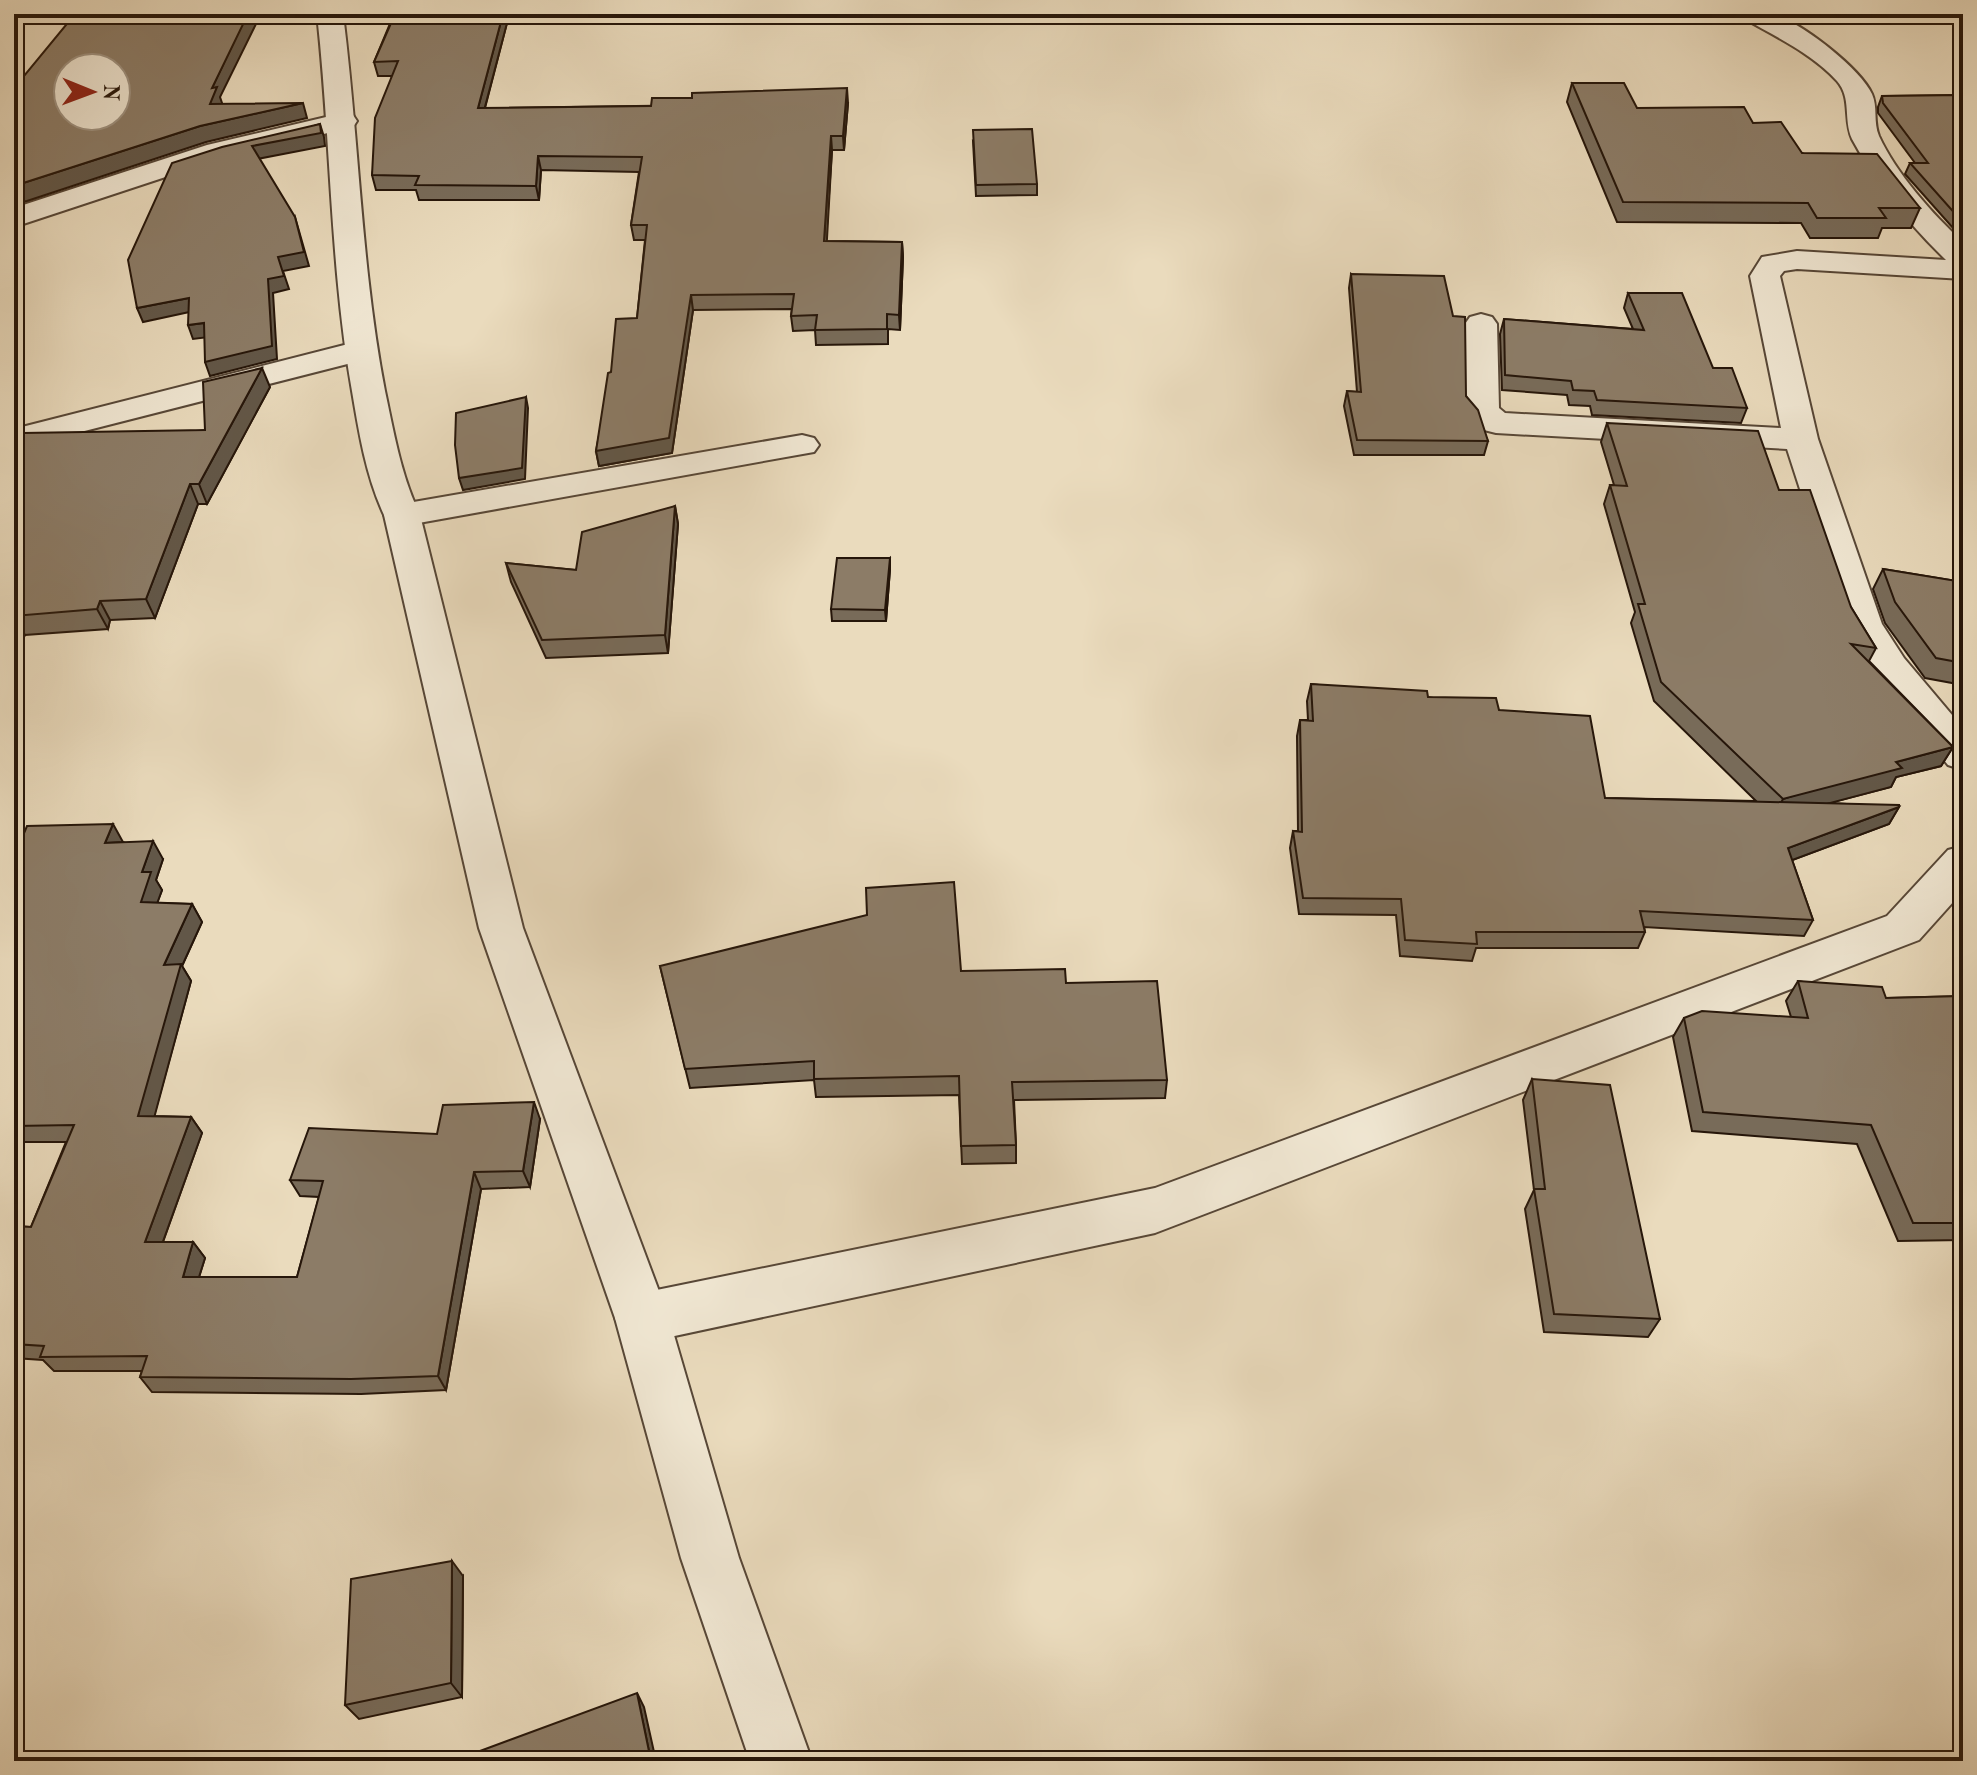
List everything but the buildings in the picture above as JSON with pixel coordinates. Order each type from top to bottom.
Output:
[{"type":"street","points":[[330,14],[343,121],[360,351],[389,491],[402,515],[501,928],[642,1318],[710,1558],[781,1761]]},
{"type":"street","points":[[1754,14],[1803,41],[1847,76],[1860,97],[1860,121],[1866,138],[1920,218],[1963,259]]},
{"type":"street","points":[[14,218],[217,151],[343,121]]},
{"type":"street","points":[[1963,270],[1797,260],[1773,263],[1765,276],[1801,439],[1863,625],[1890,668],[1963,755]]},
{"type":"street","points":[[1481,324],[1482,411],[1496,423],[1801,439]]},
{"type":"street","points":[[14,439],[360,351]]},
{"type":"street","points":[[402,515],[802,445]]},
{"type":"street","points":[[642,1318],[1155,1210],[1903,928],[1963,862]]}]
